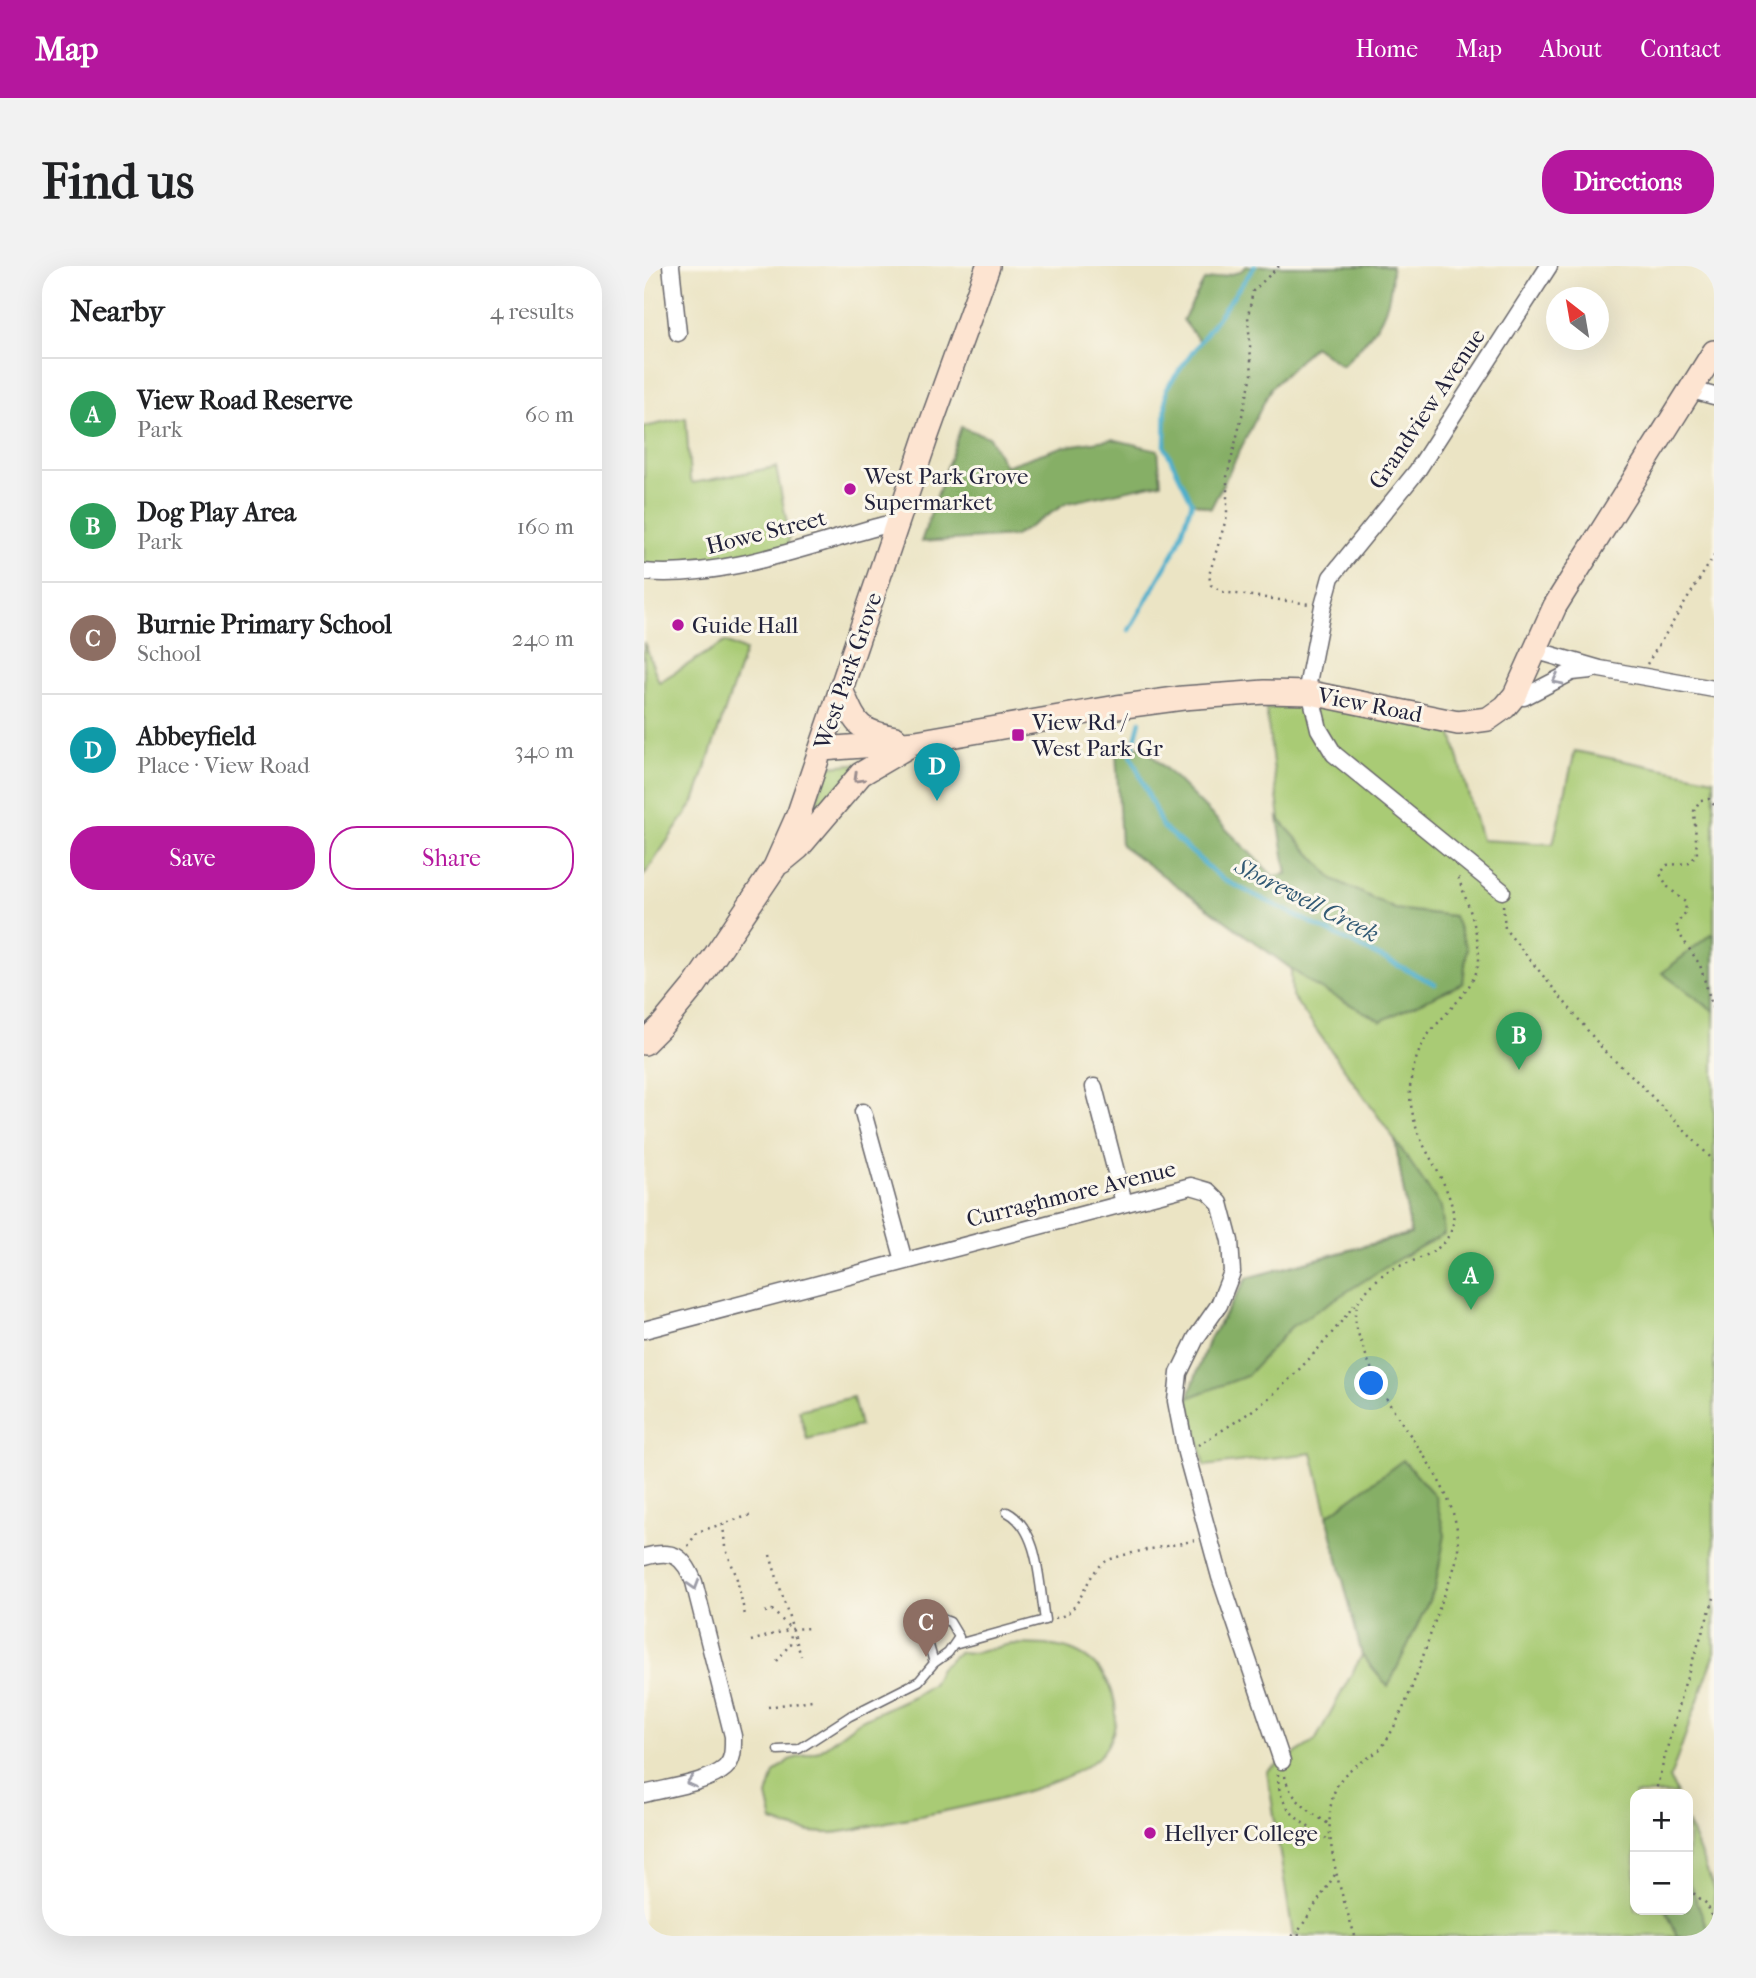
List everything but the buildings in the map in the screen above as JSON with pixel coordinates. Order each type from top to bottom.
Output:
[{"type":"street","points":[[671,266],[678,333]]},
{"type":"street","name":"West Park Grove","points":[[644,1043],[695,985],[775,867],[799,813],[988,266]]},
{"type":"street","name":"Grandview Avenue","points":[[1502,891],[1334,754],[1319,729],[1308,682],[1322,606],[1331,577],[1417,471],[1549,266]]},
{"type":"street","name":"View Road","points":[[822,749],[916,742],[1067,714],[1183,698],[1265,692],[1311,693],[1458,723],[1488,719],[1516,695],[1555,606],[1714,352]]},
{"type":"street","points":[[1691,387],[1699,393],[1714,396]]},
{"type":"street","name":"Howe Street","points":[[644,572],[695,572],[724,567],[884,525],[897,527]]},
{"type":"street","points":[[1534,650],[1600,669],[1714,690]]},
{"type":"street","points":[[1516,695],[1524,697],[1573,672],[1600,669]]},
{"type":"street","points":[[842,692],[858,726],[876,734],[916,742]]},
{"type":"street","points":[[775,867],[798,848],[861,774],[886,757],[916,742]]},
{"type":"street","points":[[1094,1087],[1124,1203]]},
{"type":"street","points":[[863,1112],[904,1261]]},
{"type":"street","name":"Curraghmore Avenue","points":[[644,1330],[1191,1186],[1208,1191],[1220,1203],[1230,1241],[1232,1272],[1219,1305],[1196,1338],[1179,1373],[1176,1401],[1186,1453],[1220,1577],[1282,1761]]},
{"type":"street","points":[[644,1557],[668,1553],[681,1558],[688,1566],[733,1736],[733,1751],[727,1767],[709,1777],[644,1794]]},
{"type":"lane","points":[[954,1645],[1045,1620],[1031,1538],[1024,1525],[1007,1511]]},
{"type":"lane","points":[[778,1750],[799,1749],[850,1716],[919,1681],[933,1663],[948,1653],[958,1637],[950,1622],[942,1619],[923,1624],[933,1663]]},
{"type":"path","points":[[1279,266],[1253,291],[1248,316],[1252,375],[1227,477],[1227,516],[1209,575],[1211,585],[1223,592],[1322,606]]},
{"type":"path","points":[[1640,676],[1714,556]]},
{"type":"path","points":[[1714,805],[1709,799],[1700,800],[1694,811],[1697,854],[1690,863],[1667,865],[1660,874],[1668,887],[1685,902],[1686,912],[1676,929],[1700,965],[1714,1012]]},
{"type":"path","points":[[1186,1453],[1241,1418],[1278,1390],[1384,1273],[1437,1248],[1444,1243],[1452,1229],[1454,1217],[1451,1200],[1416,1128],[1410,1089],[1417,1056],[1425,1039],[1461,997],[1476,972],[1479,958],[1474,922],[1447,846]]},
{"type":"path","points":[[1502,891],[1505,929],[1606,1053],[1630,1074],[1714,1161]]},
{"type":"path","points":[[1355,1936],[1330,1842],[1332,1796],[1339,1781],[1352,1766],[1382,1747],[1410,1689],[1457,1557],[1458,1530],[1447,1495],[1385,1397],[1371,1369],[1357,1331],[1355,1314],[1360,1297]]},
{"type":"path","points":[[681,1558],[697,1532],[754,1514]]},
{"type":"path","points":[[723,1524],[724,1547],[736,1575],[745,1615]]},
{"type":"path","points":[[1045,1620],[1060,1618],[1074,1608],[1092,1576],[1104,1562],[1209,1538]]},
{"type":"path","points":[[770,1555],[801,1656]]},
{"type":"path","points":[[1656,1789],[1682,1692],[1714,1598]]},
{"type":"path","points":[[765,1612],[772,1609],[791,1629],[790,1644],[777,1661]]},
{"type":"path","points":[[751,1641],[791,1629],[810,1628]]},
{"type":"path","points":[[768,1707],[812,1700]]},
{"type":"path","points":[[1282,1761],[1287,1787],[1306,1808],[1330,1825]]},
{"type":"path","points":[[1282,1761],[1277,1777],[1281,1796],[1294,1818],[1330,1842]]},
{"type":"path","points":[[1292,1936],[1299,1934],[1336,1872]]},
{"type":"path","points":[[1693,1893],[1707,1904],[1714,1922]]},
{"type":"green space","points":[[1247,266],[1392,266],[1389,298],[1372,333],[1342,366],[1314,346],[1271,388],[1211,508],[1192,502],[1165,447],[1166,389],[1200,342],[1183,320],[1204,281],[1239,272]]},
{"type":"green space","points":[[686,418],[690,479],[693,483],[776,467],[789,534],[788,551],[644,572],[644,427]]},
{"type":"green space","points":[[961,427],[989,437],[1005,466],[1061,447],[1112,439],[1158,450],[1161,483],[1067,503],[1015,536],[921,542]]},
{"type":"green space","points":[[644,642],[659,682],[725,642],[745,651],[694,802],[644,875]]},
{"type":"green space","points":[[1312,704],[1339,707],[1452,734],[1481,840],[1553,844],[1575,751],[1714,779],[1714,1656],[1670,1778],[1675,1789],[1630,1789],[1630,1915],[1693,1915],[1693,1835],[1714,1889],[1714,1936],[1293,1936],[1267,1771],[1315,1741],[1362,1655],[1312,1453],[1205,1466],[1188,1398],[1208,1342],[1247,1278],[1411,1233],[1395,1140],[1292,996],[1287,875],[1266,708]]},
{"type":"green space","points":[[1143,746],[1273,876],[1287,874],[1278,818],[1333,879],[1395,909],[1454,916],[1467,949],[1463,983],[1381,1021],[1315,986],[1121,845],[1116,751]]},
{"type":"green space","points":[[865,763],[807,827],[829,766]]},
{"type":"green space","points":[[1711,934],[1714,936],[1714,1011],[1662,973]]},
{"type":"green space","points":[[1395,1140],[1441,1207],[1444,1234],[1400,1258],[1291,1327],[1247,1376],[1188,1398],[1208,1342],[1247,1278],[1411,1234]]},
{"type":"green space","points":[[853,1397],[860,1426],[807,1439],[799,1410]]},
{"type":"green space","points":[[1403,1460],[1435,1496],[1445,1535],[1435,1588],[1388,1687],[1362,1655],[1327,1516]]},
{"type":"green space","points":[[1010,1644],[1066,1648],[1087,1659],[1099,1669],[1107,1681],[1116,1709],[1115,1724],[1111,1739],[1103,1752],[1088,1766],[1065,1778],[1005,1797],[845,1831],[808,1832],[773,1822],[767,1796],[774,1773],[789,1760],[819,1751],[859,1721],[913,1696],[932,1684],[940,1668],[959,1652],[975,1653]]},
{"type":"green space","points":[[1693,1892],[1710,1936],[1677,1936],[1668,1915],[1693,1915]]},
{"type":"waterway","name":"Shorewell Creek","points":[[1129,630],[1178,545],[1192,502],[1165,447],[1166,389],[1255,266]]},
{"type":"waterway","name":"Shorewell Creek","points":[[1140,721],[1131,755],[1162,826],[1222,879],[1435,984]]},
{"type":"place","name":"West Park Grove Supermarket","points":[[850,489]]},
{"type":"place","name":"Guide Hall","points":[[678,625]]},
{"type":"place","name":"View Rd / West Park Gr","points":[[1018,735]]},
{"type":"place","name":"Abbeyfield","points":[[937,801]]},
{"type":"place","name":"Dog Play Area","points":[[1519,1070]]},
{"type":"place","name":"View Road Reserve","points":[[1471,1310]]},
{"type":"place","name":"Burnie Primary School","points":[[926,1657]]},
{"type":"place","name":"Hellyer College","points":[[1150,1833]]}]
